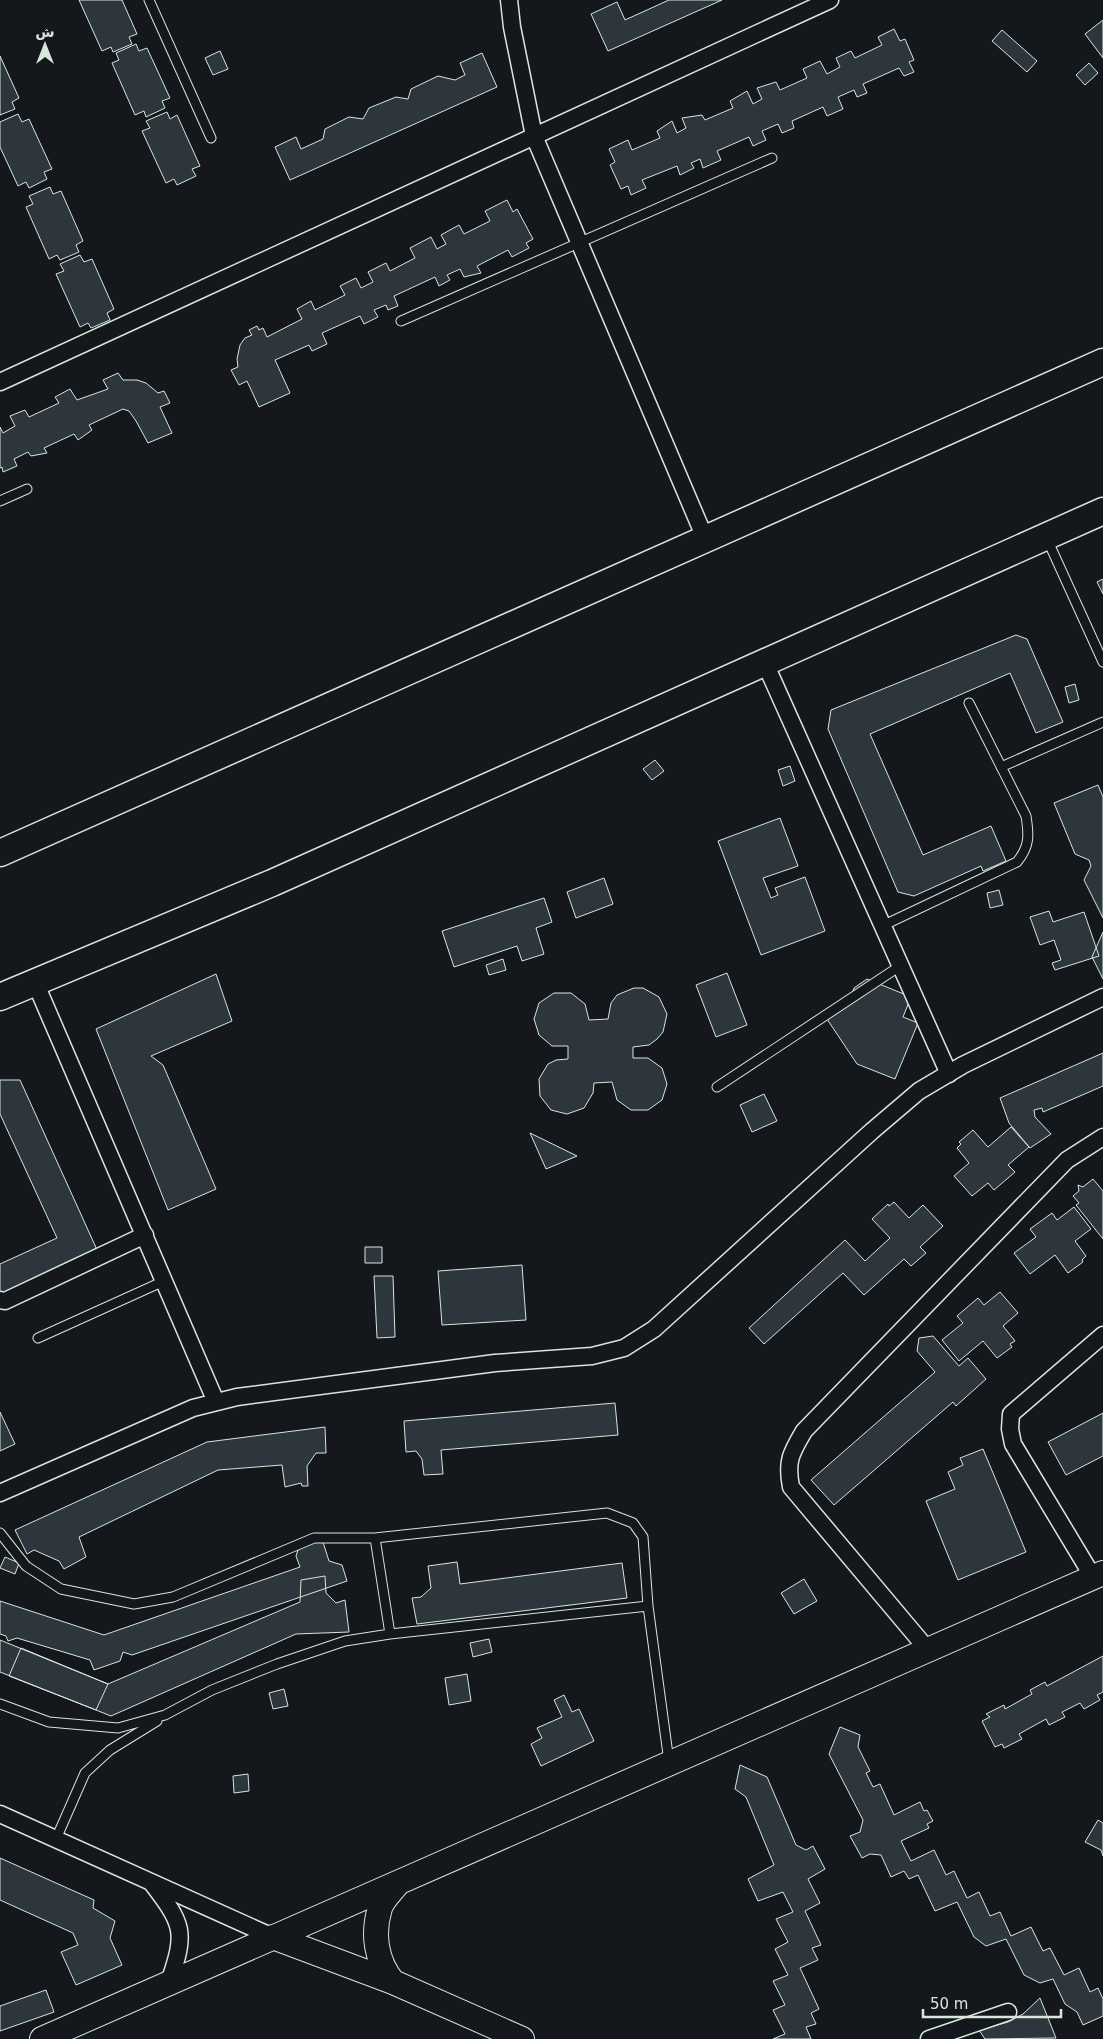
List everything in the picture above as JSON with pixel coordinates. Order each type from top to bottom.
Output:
[{"type":"main road","points":[[0,853],[1103,362]]},
{"type":"main road","points":[[0,997],[272,883],[1103,511]]},
{"type":"street","points":[[0,382],[830,0]]},
{"type":"street","points":[[512,1],[512,27],[534,136],[705,538]]},
{"type":"street","points":[[765,663],[948,1074]]},
{"type":"street","points":[[34,982],[216,1402]]},
{"type":"street","points":[[0,1493],[193,1408],[237,1397],[496,1363],[592,1356],[624,1348],[654,1329],[919,1091],[948,1074],[1103,997]]},
{"type":"street","points":[[928,1650],[791,1487],[788,1470],[791,1453],[804,1431],[1067,1160],[1103,1137]]},
{"type":"street","points":[[0,1300],[5,1301],[145,1235]]},
{"type":"street","points":[[42,2039],[1098,1575],[1013,1444],[1010,1429],[1011,1414],[1103,1335]]},
{"type":"street","points":[[0,1814],[273,1937],[393,1982],[522,2039]]},
{"type":"street","points":[[150,1880],[167,1903],[179,1926],[180,1950],[169,1982]]},
{"type":"street","points":[[393,1982],[383,1970],[377,1956],[376,1932],[380,1906],[399,1881]]},
{"type":"street","points":[[929,2039],[1008,2012]]},
{"type":"lane","points":[[148,0],[211,138]]},
{"type":"lane","points":[[401,321],[772,158]]},
{"type":"lane","points":[[0,501],[27,489]]},
{"type":"lane","points":[[1046,536],[1103,662]]},
{"type":"lane","points":[[882,926],[1017,862],[1026,850],[1030,837],[1026,816],[968,703]]},
{"type":"lane","points":[[1001,767],[1103,722]]},
{"type":"lane","points":[[717,1087],[900,966]]},
{"type":"lane","points":[[38,1338],[164,1281]]},
{"type":"lane","points":[[0,1533],[26,1566],[61,1589],[134,1604],[173,1597],[314,1538],[375,1538],[607,1513],[633,1523],[643,1537],[648,1606],[669,1763]]},
{"type":"lane","points":[[375,1538],[390,1634]]},
{"type":"lane","points":[[56,1839],[85,1773],[110,1750],[165,1715],[212,1690],[277,1664],[345,1642],[390,1634],[648,1606]]},
{"type":"lane","points":[[0,1704],[49,1722],[118,1728],[165,1715]]},
{"type":"building","points":[[79,0],[122,0],[137,34],[129,37],[132,44],[113,52],[111,47],[102,51]]},
{"type":"building","points":[[669,0],[722,0],[608,51],[591,14],[617,2],[625,20]]},
{"type":"building","points":[[1103,20],[1103,58],[1085,34]]},
{"type":"building","points":[[894,29],[900,41],[905,39],[914,60],[909,62],[914,72],[904,76],[899,68],[863,84],[867,93],[857,97],[854,90],[838,97],[843,109],[827,116],[823,107],[792,121],[794,128],[782,133],[778,124],[762,131],[766,140],[753,146],[749,137],[717,151],[721,160],[703,168],[700,159],[691,163],[694,168],[680,175],[677,166],[642,180],[646,188],[631,195],[628,186],[621,189],[610,165],[615,162],[609,149],[628,140],[632,150],[660,138],[657,131],[672,121],[677,133],[686,128],[682,118],[702,115],[705,120],[733,108],[730,101],[747,91],[753,104],[762,99],[757,88],[776,82],[780,90],[807,78],[803,69],[820,61],[827,74],[840,67],[836,58],[851,51],[855,58],[882,45],[878,37]]},
{"type":"building","points":[[1002,30],[1037,61],[1027,72],[992,41]]},
{"type":"building","points":[[136,44],[139,51],[147,48],[170,98],[162,101],[165,108],[146,117],[144,111],[135,115],[112,63],[119,60],[116,53]]},
{"type":"building","points":[[220,51],[228,69],[213,75],[205,58]]},
{"type":"building","points":[[482,53],[497,87],[290,180],[275,147],[296,137],[301,149],[323,139],[325,129],[349,117],[363,119],[369,108],[396,97],[408,99],[411,89],[438,76],[455,80],[465,75],[460,63]]},
{"type":"building","points":[[0,56],[19,98],[12,102],[15,109],[0,115]]},
{"type":"building","points":[[1089,63],[1098,73],[1085,85],[1076,75]]},
{"type":"building","points":[[167,112],[170,119],[177,115],[200,166],[192,169],[196,176],[177,185],[174,179],[166,183],[142,131],[150,128],[146,121]]},
{"type":"building","points":[[18,114],[22,122],[29,119],[52,169],[44,172],[47,179],[29,188],[26,182],[18,186],[0,147],[0,122]]},
{"type":"building","points":[[50,187],[53,194],[61,191],[83,241],[76,245],[79,252],[60,260],[57,255],[49,259],[26,207],[33,204],[29,196]]},
{"type":"building","points":[[507,200],[513,212],[517,209],[533,239],[526,243],[529,248],[512,257],[508,250],[477,266],[481,273],[464,277],[460,269],[447,275],[450,280],[439,286],[435,277],[394,296],[398,306],[388,310],[386,305],[374,310],[378,317],[364,324],[360,316],[322,333],[327,344],[312,351],[309,345],[275,360],[290,393],[259,407],[247,381],[239,385],[231,370],[238,367],[237,359],[240,345],[245,338],[252,335],[249,330],[257,326],[259,330],[263,328],[267,337],[302,319],[297,309],[311,301],[315,310],[345,295],[340,286],[356,278],[361,288],[373,282],[368,272],[386,263],[390,271],[415,258],[410,248],[431,237],[437,249],[446,244],[441,235],[459,225],[464,234],[490,221],[485,211]]},
{"type":"building","points":[[80,255],[84,262],[92,259],[114,309],[107,313],[110,320],[91,328],[88,323],[80,327],[56,274],[64,271],[60,264]]},
{"type":"building","points":[[118,373],[123,380],[137,380],[146,383],[158,393],[164,391],[170,403],[160,407],[172,433],[148,443],[129,411],[123,409],[89,425],[92,430],[78,440],[74,434],[44,448],[47,453],[31,456],[28,452],[14,459],[17,466],[3,472],[2,467],[0,468],[0,427],[3,433],[15,426],[10,416],[25,410],[29,417],[59,403],[55,397],[70,389],[77,400],[108,389],[103,380]]},
{"type":"building","points":[[1103,579],[1103,594],[1097,582]]},
{"type":"building","points":[[1016,635],[1027,639],[1063,722],[1036,733],[1010,673],[870,734],[923,855],[991,826],[1006,861],[983,871],[981,866],[914,896],[898,892],[828,729],[831,710]]},
{"type":"building","points":[[1075,684],[1079,700],[1069,703],[1065,687]]},
{"type":"building","points":[[655,760],[664,771],[652,780],[643,769]]},
{"type":"building","points":[[790,766],[795,781],[783,786],[778,770]]},
{"type":"building","points":[[1098,785],[1103,797],[1103,918],[1084,880],[1091,866],[1089,860],[1075,854],[1054,803]]},
{"type":"building","points":[[780,818],[798,866],[763,878],[771,898],[778,895],[775,888],[805,877],[825,931],[761,955],[718,841]]},
{"type":"building","points":[[604,878],[613,904],[576,918],[567,892]]},
{"type":"building","points":[[999,890],[1003,905],[990,908],[987,893]]},
{"type":"building","points":[[544,898],[552,922],[536,928],[544,954],[522,961],[517,946],[454,967],[442,931]]},
{"type":"building","points":[[1049,911],[1053,922],[1084,912],[1099,956],[1055,970],[1052,963],[1061,960],[1054,940],[1040,945],[1030,917]]},
{"type":"building","points":[[1103,932],[1103,979],[1092,957]]},
{"type":"building","points":[[503,959],[506,970],[489,975],[486,965]]},
{"type":"building","points":[[727,973],[747,1025],[716,1037],[696,985]]},
{"type":"building","points":[[216,974],[232,1021],[151,1056],[163,1065],[216,1189],[168,1210],[96,1029]]},
{"type":"building","points":[[867,979],[911,997],[903,1017],[918,1023],[895,1079],[857,1064],[823,1013],[852,994],[854,988]]},
{"type":"building","points":[[634,988],[643,988],[659,997],[667,1014],[663,1032],[657,1039],[649,1045],[633,1047],[633,1058],[648,1058],[662,1068],[667,1084],[662,1100],[648,1110],[631,1110],[617,1100],[612,1082],[594,1083],[593,1093],[584,1108],[567,1114],[551,1110],[540,1096],[539,1079],[548,1064],[556,1060],[568,1059],[568,1046],[552,1046],[539,1035],[534,1019],[539,1003],[554,993],[571,993],[585,1004],[589,1020],[608,1019],[611,1003],[617,995]]},
{"type":"building","points":[[1103,1053],[1103,1086],[1043,1112],[1042,1108],[1034,1110],[1035,1117],[1051,1134],[1030,1148],[1009,1123],[1000,1098]]},
{"type":"building","points":[[0,1080],[20,1080],[98,1252],[0,1296],[0,1264],[57,1238],[0,1114]]},
{"type":"building","points":[[764,1094],[777,1121],[752,1132],[740,1105]]},
{"type":"building","points":[[1011,1127],[1029,1147],[1008,1165],[1015,1172],[994,1190],[988,1183],[972,1196],[954,1176],[969,1163],[957,1148],[961,1144],[959,1142],[973,1130],[988,1147]]},
{"type":"building","points":[[530,1133],[577,1156],[546,1169]]},
{"type":"building","points":[[1093,1179],[1103,1191],[1103,1239],[1076,1205],[1079,1203],[1073,1196],[1079,1191],[1078,1185],[1083,1187]]},
{"type":"building","points":[[894,1202],[909,1218],[923,1205],[943,1226],[920,1247],[926,1253],[911,1266],[904,1259],[864,1295],[843,1273],[764,1344],[749,1328],[845,1240],[865,1261],[890,1238],[872,1219],[888,1204],[889,1206]]},
{"type":"building","points":[[1074,1207],[1091,1229],[1075,1241],[1086,1256],[1082,1260],[1083,1262],[1068,1273],[1055,1255],[1030,1274],[1014,1253],[1036,1237],[1030,1229],[1052,1213],[1057,1220]]},
{"type":"building","points":[[365,1247],[382,1247],[382,1263],[365,1263]]},
{"type":"building","points":[[522,1265],[526,1320],[442,1325],[438,1271]]},
{"type":"building","points":[[374,1276],[393,1276],[395,1337],[377,1338]]},
{"type":"building","points":[[1000,1292],[1018,1313],[1003,1326],[1015,1341],[1010,1344],[1012,1347],[997,1358],[983,1341],[959,1361],[942,1340],[963,1323],[957,1316],[978,1298],[984,1305]]},
{"type":"building","points":[[933,1336],[959,1366],[968,1358],[986,1379],[956,1406],[953,1402],[834,1505],[811,1480],[935,1372],[917,1351],[919,1338]]},
{"type":"building","points":[[615,1403],[618,1435],[441,1450],[443,1474],[424,1475],[422,1459],[416,1451],[406,1452],[404,1421]]},
{"type":"building","points":[[0,1412],[15,1444],[0,1451]]},
{"type":"building","points":[[1103,1413],[1103,1456],[1066,1475],[1048,1442]]},
{"type":"building","points":[[325,1427],[326,1453],[316,1453],[307,1466],[308,1486],[302,1486],[301,1483],[285,1487],[282,1465],[218,1470],[79,1537],[86,1557],[64,1569],[59,1561],[34,1550],[27,1554],[15,1530],[207,1442]]},
{"type":"building","points":[[983,1449],[1026,1552],[958,1580],[926,1501],[955,1489],[948,1472],[963,1465],[960,1458]]},
{"type":"building","points":[[322,1539],[329,1561],[342,1565],[347,1581],[132,1655],[123,1652],[120,1661],[94,1670],[90,1660],[17,1638],[8,1641],[6,1636],[0,1634],[0,1601],[104,1635],[300,1567],[296,1556],[299,1547]]},
{"type":"building","points":[[5,1557],[19,1563],[15,1574],[0,1568]]},
{"type":"building","points":[[457,1562],[460,1584],[622,1563],[627,1598],[417,1624],[412,1598],[421,1597],[431,1588],[428,1566]]},
{"type":"building","points":[[325,1576],[326,1593],[336,1603],[345,1600],[349,1632],[296,1634],[111,1716],[0,1672],[0,1640],[108,1684],[300,1602],[301,1580]]},
{"type":"building","points":[[804,1579],[817,1601],[794,1614],[781,1593]]},
{"type":"building","points":[[489,1639],[492,1652],[473,1657],[470,1643]]},
{"type":"building","points":[[21,1648],[108,1684],[96,1710],[9,1676]]},
{"type":"building","points":[[1103,1656],[1103,1692],[1097,1695],[1100,1700],[1084,1709],[1080,1703],[1062,1712],[1065,1717],[1049,1725],[1046,1719],[1019,1734],[1022,1739],[1004,1748],[1002,1744],[995,1747],[982,1721],[990,1717],[986,1714],[1004,1705],[1005,1709],[1032,1694],[1030,1690],[1045,1682],[1047,1686]]},
{"type":"building","points":[[467,1674],[471,1701],[449,1705],[445,1678]]},
{"type":"building","points":[[284,1689],[288,1706],[273,1709],[269,1693]]},
{"type":"building","points":[[564,1695],[572,1712],[579,1709],[594,1741],[541,1766],[531,1744],[542,1738],[537,1728],[562,1717],[554,1700]]},
{"type":"building","points":[[840,1727],[860,1735],[858,1747],[870,1771],[866,1773],[873,1787],[880,1784],[894,1815],[920,1802],[924,1811],[927,1810],[933,1821],[927,1824],[929,1828],[901,1841],[911,1861],[934,1850],[946,1875],[954,1871],[967,1898],[979,1892],[990,1916],[1000,1912],[1011,1936],[1031,1927],[1043,1951],[1050,1948],[1064,1975],[1079,1968],[1090,1992],[1098,1988],[1103,1999],[1103,2016],[1083,2025],[1077,2012],[1065,2004],[1053,1979],[1040,1983],[1024,1975],[1006,1939],[986,1946],[974,1937],[957,1902],[935,1911],[918,1875],[909,1879],[904,1871],[891,1877],[881,1855],[870,1854],[862,1858],[850,1836],[860,1832],[863,1820],[829,1754]]},
{"type":"building","points":[[740,1765],[767,1777],[796,1845],[806,1850],[813,1846],[825,1869],[808,1879],[820,1903],[805,1911],[821,1945],[812,1948],[818,1960],[800,1968],[819,2009],[811,2013],[816,2024],[806,2027],[811,2039],[773,2039],[785,2034],[773,2010],[785,2005],[773,1981],[788,1975],[775,1949],[788,1942],[776,1919],[793,1912],[783,1892],[758,1901],[748,1879],[774,1865],[746,1797],[735,1789]]},
{"type":"building","points":[[248,1774],[249,1791],[234,1793],[233,1776]]},
{"type":"building","points":[[1098,1820],[1103,1823],[1103,1856],[1101,1850],[1085,1842]]},
{"type":"building","points":[[0,1858],[94,1900],[93,1908],[115,1921],[110,1938],[122,1965],[76,1985],[61,1952],[78,1945],[73,1933],[0,1900]]},
{"type":"building","points":[[46,1990],[54,2012],[0,2031],[0,2006]]},
{"type":"building","points":[[1040,1998],[1056,2038],[985,2039],[979,2030],[1008,2022],[1023,2014]]}]
